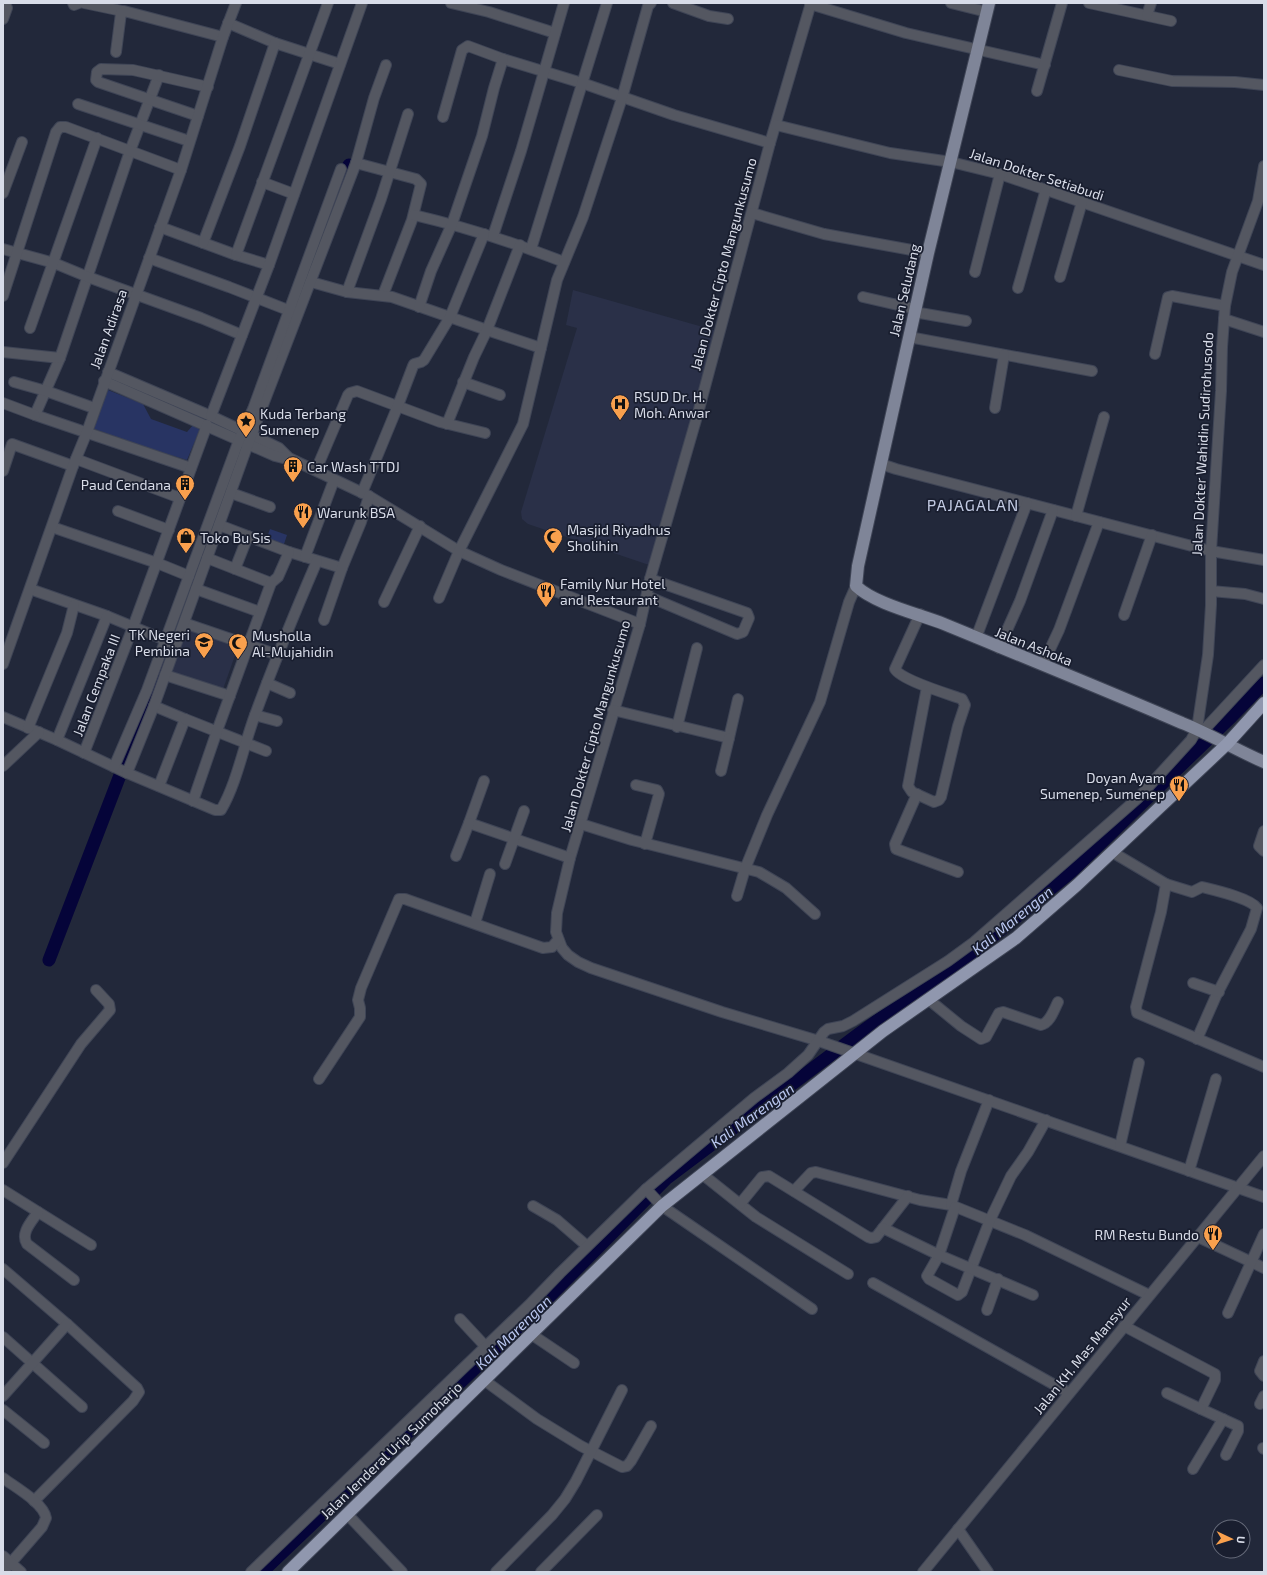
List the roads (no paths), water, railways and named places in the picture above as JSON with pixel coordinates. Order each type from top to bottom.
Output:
[{"type":"highway","name":"Jalan Jenderal Urip Sumoharjo","points":[[288,1572],[348,1515],[531,1334],[653,1197],[702,1174],[849,1051],[928,999],[1016,938],[1077,885],[1112,852],[1264,703]]},
{"type":"main road","name":"Jalan Seludang","points":[[856,586],[858,566],[928,253],[988,8]]},
{"type":"main road","name":"Jalan Ashoka","points":[[856,586],[862,592],[874,599],[920,614],[999,648],[1043,664],[1200,731]]},
{"type":"main road","points":[[1200,731],[1264,762]]},
{"type":"street","points":[[3,19],[7,8],[5,3]]},
{"type":"street","points":[[73,3],[74,5],[79,3]]},
{"type":"street","points":[[84,3],[122,11],[223,37]]},
{"type":"street","name":"Jalan Adirasa","points":[[3,664],[74,462],[87,432],[94,408],[150,258],[181,170],[223,37],[236,3]]},
{"type":"street","points":[[236,255],[328,3]]},
{"type":"street","name":"Jalan Cempaka III","points":[[84,753],[134,627],[191,468],[269,266],[362,3]]},
{"type":"street","points":[[451,3],[489,12],[555,33]]},
{"type":"street","points":[[324,620],[342,568],[361,522],[365,494],[413,366],[414,364],[424,360],[450,317],[488,235],[521,150],[564,3]]},
{"type":"street","points":[[531,249],[607,3]]},
{"type":"street","points":[[439,598],[459,551],[523,424],[557,280],[583,217],[622,98],[648,6],[651,3]]},
{"type":"street","points":[[673,3],[709,16],[728,19]]},
{"type":"street","points":[[810,3],[906,33],[1045,65]]},
{"type":"street","name":"Jalan Dokter Cipto Mangunkusumo","points":[[558,940],[556,932],[557,913],[570,858],[613,710],[640,624],[650,579],[698,413],[770,144],[810,3]]},
{"type":"street","points":[[951,3],[988,8]]},
{"type":"street","points":[[1037,91],[1062,3]]},
{"type":"street","points":[[1089,3],[1171,21]]},
{"type":"street","points":[[1148,15],[1151,3]]},
{"type":"street","points":[[116,52],[122,11]]},
{"type":"street","points":[[228,23],[276,43],[340,64]]},
{"type":"street","points":[[203,243],[240,146],[276,43]]},
{"type":"street","points":[[443,117],[461,53],[464,48],[468,46],[503,59],[582,83],[674,116],[770,144]]},
{"type":"street","points":[[419,306],[431,271],[452,224],[482,136],[503,59]]},
{"type":"street","points":[[121,770],[154,706],[219,526],[277,345],[310,282],[356,163],[374,98],[386,65]]},
{"type":"street","points":[[198,116],[98,82],[96,80],[97,72],[101,69],[113,68],[133,70],[208,87]]},
{"type":"street","points":[[1119,70],[1172,81],[1235,82],[1264,85]]},
{"type":"street","points":[[35,415],[60,358],[130,151],[159,75]]},
{"type":"street","points":[[78,104],[189,141]]},
{"type":"street","points":[[347,292],[382,199],[408,114]]},
{"type":"street","name":"Jalan Dokter Setiabudi","points":[[776,124],[890,153],[951,162],[1000,174],[1264,265]]},
{"type":"street","points":[[3,296],[58,129],[60,127],[64,126],[181,170]]},
{"type":"street","points":[[30,328],[97,138]]},
{"type":"street","points":[[3,193],[22,142]]},
{"type":"street","points":[[356,163],[416,179],[421,184],[414,214],[383,295]]},
{"type":"street","name":"Jalan Dokter Wahidin Sudirohusodo","points":[[1200,731],[1208,655],[1211,550],[1225,306],[1228,287],[1237,256],[1258,201],[1264,166]]},
{"type":"street","points":[[293,312],[341,169]]},
{"type":"street","points":[[975,272],[1000,174]]},
{"type":"street","points":[[262,182],[294,194]]},
{"type":"street","points":[[1018,288],[1046,189]]},
{"type":"street","points":[[1060,277],[1082,202]]},
{"type":"street","points":[[752,213],[824,234],[928,253]]},
{"type":"street","points":[[414,214],[520,245],[564,262]]},
{"type":"street","points":[[160,227],[269,266]]},
{"type":"street","points":[[447,424],[463,382],[487,330],[520,245]]},
{"type":"street","points":[[3,249],[54,263],[88,277],[136,293],[242,335]]},
{"type":"street","points":[[150,258],[293,312]]},
{"type":"street","points":[[310,282],[347,292],[383,295],[541,348]]},
{"type":"street","points":[[1155,354],[1168,297],[1172,296],[1225,306]]},
{"type":"street","points":[[863,297],[915,311],[966,321]]},
{"type":"street","points":[[1224,319],[1264,332]]},
{"type":"street","points":[[909,337],[1092,372]]},
{"type":"street","points":[[3,352],[60,358]]},
{"type":"street","points":[[994,408],[1004,355]]},
{"type":"street","points":[[106,377],[246,438],[275,456],[289,458],[365,494],[459,551],[501,570],[640,624]]},
{"type":"street","points":[[14,382],[46,391],[94,408]]},
{"type":"street","points":[[463,382],[500,395]]},
{"type":"street","points":[[316,470],[350,393],[357,392],[397,408],[447,424],[485,433]]},
{"type":"street","points":[[3,404],[191,468]]},
{"type":"street","points":[[1076,516],[1104,417]]},
{"type":"street","points":[[121,770],[147,690],[189,576],[246,438]]},
{"type":"street","points":[[3,470],[8,443],[74,462],[180,498]]},
{"type":"street","points":[[881,464],[1211,550],[1264,560]]},
{"type":"street","points":[[305,557],[334,480]]},
{"type":"street","points":[[230,493],[270,507]]},
{"type":"street","points":[[976,638],[1027,503]]},
{"type":"street","points":[[999,648],[1020,601],[1053,510]]},
{"type":"street","points":[[118,511],[169,530]]},
{"type":"street","points":[[1043,664],[1059,630],[1100,522]]},
{"type":"street","points":[[219,526],[289,552],[342,568]]},
{"type":"street","points":[[384,602],[420,526]]},
{"type":"street","points":[[52,527],[157,563],[189,576]]},
{"type":"street","points":[[1124,615],[1152,535]]},
{"type":"street","points":[[236,569],[248,536]]},
{"type":"street","points":[[193,801],[216,731],[271,583],[278,577],[289,552]]},
{"type":"street","points":[[207,558],[271,583]]},
{"type":"street","points":[[3,717],[193,801],[215,810],[221,810],[237,771],[267,683],[317,561]]},
{"type":"street","points":[[647,596],[737,634],[743,632],[749,618],[746,613],[650,579]]},
{"type":"street","points":[[737,896],[745,869],[767,815],[820,702],[849,602],[856,586]]},
{"type":"street","points":[[196,589],[260,612]]},
{"type":"street","points":[[30,590],[106,616],[176,644]]},
{"type":"street","points":[[1211,591],[1245,594],[1264,599]]},
{"type":"street","points":[[28,728],[67,633],[74,605]]},
{"type":"street","points":[[920,614],[895,669],[899,674],[927,687],[962,699],[965,705],[958,726],[941,797],[939,800],[934,802],[917,794],[909,789],[908,786],[927,687]]},
{"type":"street","points":[[57,740],[106,616]]},
{"type":"street","points":[[184,623],[278,655]]},
{"type":"street","points":[[677,727],[697,648]]},
{"type":"street","points":[[251,1572],[486,1347],[587,1246],[653,1197],[754,1098],[788,1074],[808,1055],[822,1041],[824,1032],[828,1029],[843,1026],[853,1021],[948,961],[974,942],[1138,798],[1191,740],[1264,665]]},
{"type":"street","points":[[165,675],[230,696]]},
{"type":"street","points":[[267,683],[290,693]]},
{"type":"street","points":[[721,771],[738,699]]},
{"type":"street","points":[[154,706],[266,751]]},
{"type":"street","points":[[613,710],[677,727],[729,738]]},
{"type":"street","points":[[255,715],[277,721]]},
{"type":"street","points":[[159,786],[185,719]]},
{"type":"street","points":[[3,766],[39,732]]},
{"type":"street","points":[[456,856],[484,781]]},
{"type":"street","points":[[636,785],[657,790],[659,794],[645,844]]},
{"type":"street","points":[[917,794],[895,844],[896,849],[958,872]]},
{"type":"street","points":[[505,864],[524,811]]},
{"type":"street","points":[[469,823],[514,840],[570,858]]},
{"type":"street","points":[[581,824],[645,844],[759,872],[786,888],[814,914]]},
{"type":"street","points":[[1264,831],[1259,846],[1264,851]]},
{"type":"street","points":[[1112,852],[1166,884],[1192,892],[1202,887],[1238,898],[1255,905],[1257,908],[1251,929],[1197,1039]]},
{"type":"street","points":[[475,923],[490,874]]},
{"type":"street","points":[[1166,884],[1161,912],[1136,1009],[1137,1013],[1264,1067]]},
{"type":"street","points":[[319,1079],[360,1017],[358,1000],[361,988],[399,899],[405,899],[543,948],[552,947],[558,940],[568,955],[591,968],[722,1012],[822,1041],[1264,1197]]},
{"type":"street","points":[[1193,983],[1219,992]]},
{"type":"street","points":[[3,1163],[81,1044],[110,1010],[109,1004],[96,990]]},
{"type":"street","points":[[928,999],[961,1026],[980,1039],[986,1037],[999,1013],[1003,1012],[1041,1025],[1048,1021],[1058,1002]]},
{"type":"street","points":[[1120,1146],[1139,1063]]},
{"type":"street","points":[[1189,1171],[1216,1079]]},
{"type":"street","points":[[989,1100],[961,1172],[939,1255],[928,1275],[928,1278],[956,1294],[960,1294],[990,1220],[1010,1176],[1028,1152],[1046,1120]]},
{"type":"street","name":"Jalan KH. Mas Mansyur","points":[[923,1572],[1264,1156]]},
{"type":"street","points":[[794,1191],[812,1173],[816,1172],[953,1206],[1025,1235],[1149,1295]]},
{"type":"street","points":[[702,1174],[756,1217],[848,1274]]},
{"type":"street","points":[[740,1204],[762,1177],[769,1176],[871,1238],[876,1237],[908,1196]]},
{"type":"street","points":[[3,1190],[91,1245]]},
{"type":"street","points":[[653,1197],[812,1309]]},
{"type":"street","points":[[533,1206],[557,1220],[587,1246]]},
{"type":"street","points":[[38,1212],[24,1233],[24,1240],[27,1244],[74,1280]]},
{"type":"street","points":[[883,1228],[970,1269],[998,1279],[1033,1295]]},
{"type":"street","points":[[1228,1313],[1264,1234]]},
{"type":"street","points":[[1198,1237],[1264,1268]]},
{"type":"street","points":[[3,1269],[67,1324],[136,1387],[139,1394],[34,1501]]},
{"type":"street","points":[[987,1310],[998,1279]]},
{"type":"street","points":[[873,1283],[1069,1393]]},
{"type":"street","points":[[460,1320],[486,1347]]},
{"type":"street","points":[[3,1396],[67,1324]]},
{"type":"street","points":[[1124,1326],[1215,1374],[1215,1380],[1201,1409]]},
{"type":"street","points":[[531,1334],[574,1363]]},
{"type":"street","points":[[3,1337],[82,1407]]},
{"type":"street","points":[[1264,1361],[1260,1371],[1264,1376]]},
{"type":"street","points":[[484,1380],[537,1420],[619,1466],[626,1466],[635,1454],[651,1426]]},
{"type":"street","points":[[499,1571],[559,1507],[576,1481],[622,1390]]},
{"type":"street","points":[[1167,1393],[1237,1425],[1239,1428],[1226,1455]]},
{"type":"street","points":[[3,1410],[44,1444]]},
{"type":"street","points":[[1193,1469],[1223,1419]]},
{"type":"street","points":[[3,1478],[34,1501],[45,1514],[44,1522],[3,1572]]},
{"type":"street","points":[[348,1515],[402,1572]]},
{"type":"street","points":[[541,1572],[597,1515]]},
{"type":"street","points":[[958,1529],[988,1572]]},
{"type":"street","points":[[3,1556],[21,1572]]},
{"type":"waterway","points":[[327,221],[349,165]]},
{"type":"waterway","points":[[215,521],[237,459]]},
{"type":"waterway","points":[[49,960],[185,606]]},
{"type":"waterway","name":"Kali Marengan","points":[[262,1572],[536,1310],[667,1178],[860,1033],[980,947],[1071,872],[1264,683]]},
{"type":"place","name":"RSUD Dr. H. Moh. Anwar","points":[[620,421]]},
{"type":"place","name":"Kuda Terbang Sumenep","points":[[246,438]]},
{"type":"place","name":"Car Wash TTDJ","points":[[293,483]]},
{"type":"place","name":"Paud Cendana","points":[[185,501]]},
{"type":"place","name":"Warunk BSA","points":[[303,529]]},
{"type":"place","name":"Toko Bu Sis","points":[[186,554]]},
{"type":"place","name":"Masjid Riyadhus Sholihin","points":[[553,554]]},
{"type":"place","name":"Family Nur Hotel and Restaurant","points":[[546,608]]},
{"type":"place","name":"TK Negeri Pembina","points":[[204,659]]},
{"type":"place","name":"Musholla Al-Mujahidin","points":[[238,660]]},
{"type":"place","name":"Doyan Ayam Sumenep, Sumenep","points":[[1179,802]]},
{"type":"place","name":"RM Restu Bundo","points":[[1213,1251]]},
{"type":"district","name":"PAJAGALAN","points":[[973,504]]}]
